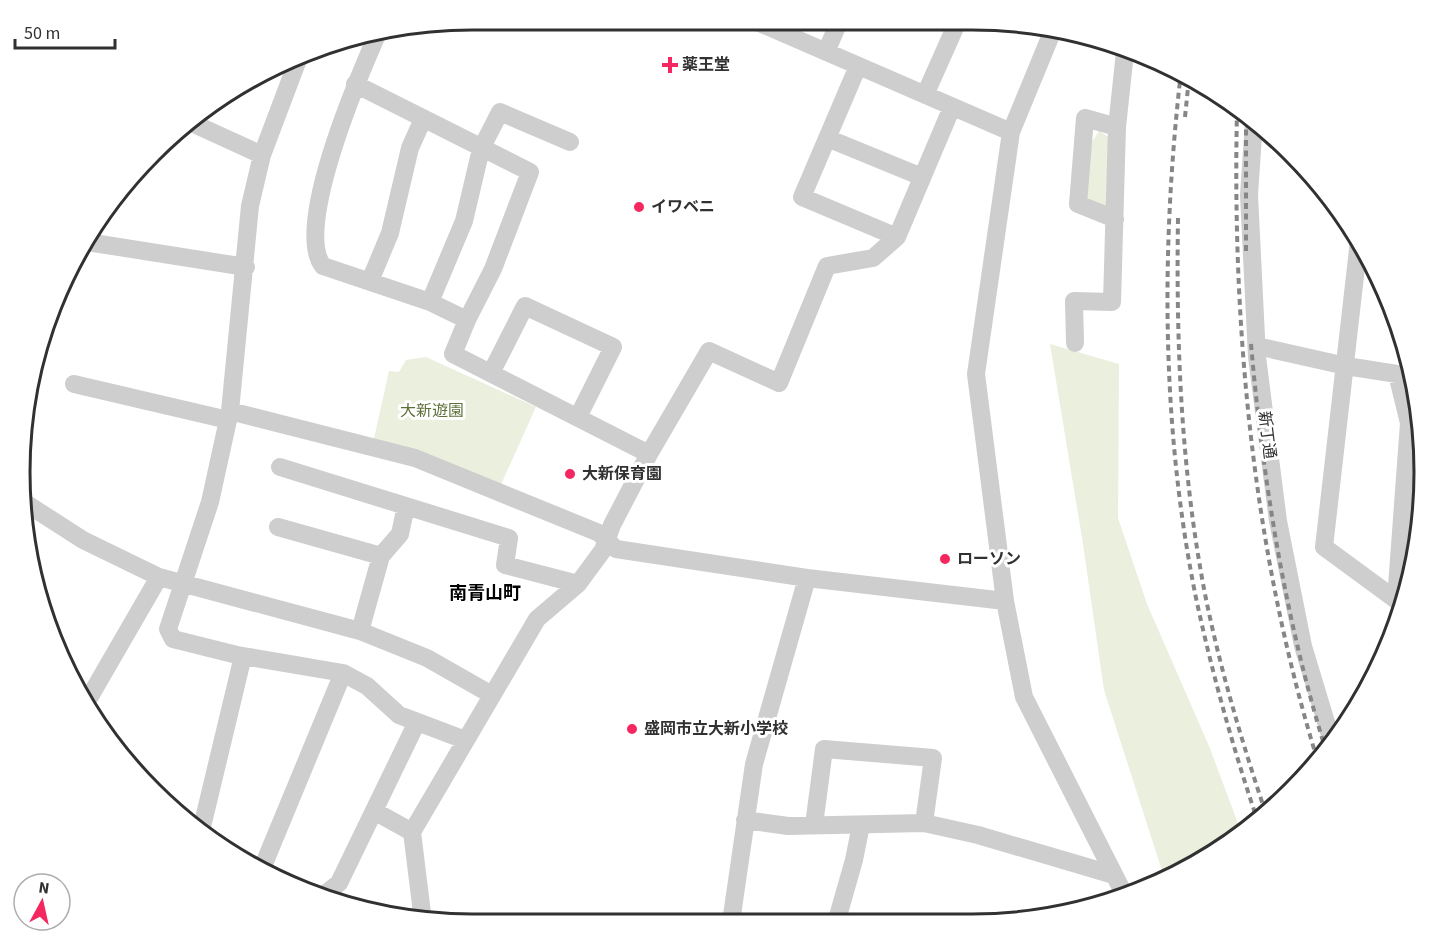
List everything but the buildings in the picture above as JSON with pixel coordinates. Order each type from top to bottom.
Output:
[{"type":"street","points":[[776,30],[1011,132]]},
{"type":"street","points":[[826,52],[836,30]]},
{"type":"street","points":[[925,95],[954,30]]},
{"type":"street","points":[[1050,37],[1011,132],[976,374],[1005,601],[1024,697],[1121,888]]},
{"type":"street","points":[[374,41],[355,84],[329,162],[316,224],[317,257],[324,266],[430,302],[467,320]]},
{"type":"street","points":[[1075,343],[1074,301],[1112,302],[1117,127],[1124,57]]},
{"type":"street","points":[[858,66],[802,197],[897,237]]},
{"type":"street","points":[[295,68],[262,155],[250,206],[246,267],[229,416],[210,502],[168,629],[173,639],[243,656],[343,673],[367,686],[399,715],[465,740]]},
{"type":"street","points":[[355,84],[530,172],[493,269],[467,320],[453,354],[649,454]]},
{"type":"street","points":[[419,911],[412,832],[537,619],[578,584],[608,540],[612,525],[649,454],[709,351],[779,383],[828,266],[873,258],[897,237],[952,107]]},
{"type":"street","points":[[430,302],[464,221],[481,149],[500,112],[570,142]]},
{"type":"street","points":[[1114,219],[1078,204],[1085,118],[1117,127]]},
{"type":"street","points":[[370,281],[390,233],[408,155],[423,119]]},
{"type":"street","points":[[198,126],[262,155]]},
{"type":"street","name":"新丁通","points":[[1253,131],[1248,195],[1257,346],[1280,532],[1302,646],[1329,733]]},
{"type":"street","points":[[827,138],[922,177]]},
{"type":"street","points":[[94,243],[246,267]]},
{"type":"street","points":[[1357,256],[1324,547],[1395,599]]},
{"type":"street","points":[[490,373],[525,306],[613,347],[578,417]]},
{"type":"street","points":[[1257,346],[1346,366],[1397,374],[1409,423],[1401,577]]},
{"type":"street","points":[[74,384],[415,458],[599,533],[616,549],[807,578],[1005,601]]},
{"type":"street","points":[[280,467],[509,538],[505,565],[578,584]]},
{"type":"street","points":[[360,631],[381,556],[400,534],[406,506]]},
{"type":"street","points":[[32,507],[83,540],[159,577],[360,631],[427,658],[492,695]]},
{"type":"street","points":[[278,527],[381,556]]},
{"type":"street","points":[[91,696],[159,577]]},
{"type":"street","points":[[732,914],[754,764],[807,578]]},
{"type":"street","points":[[203,823],[243,656]]},
{"type":"street","points":[[265,862],[343,673]]},
{"type":"street","points":[[329,891],[339,883],[417,722]]},
{"type":"street","points":[[814,825],[824,749],[933,758],[924,823]]},
{"type":"street","points":[[374,811],[412,832]]},
{"type":"street","points":[[745,820],[788,826],[924,823],[1114,875]]},
{"type":"street","points":[[839,914],[861,825]]},
{"type":"green space","points":[[1099,131],[1112,139],[1111,211],[1084,200],[1092,142]]},
{"type":"green space","points":[[1050,344],[1119,364],[1118,518],[1147,604],[1209,746],[1239,825],[1193,855],[1162,870],[1104,690]]},
{"type":"green space","name":"大新遊園","points":[[426,357],[536,407],[499,489],[373,443],[389,371],[399,372],[406,360]]},
{"type":"railway","points":[[1180,82],[1174,137],[1168,269],[1168,335],[1176,468],[1184,533],[1202,626],[1255,811]]},
{"type":"railway","points":[[1185,117],[1188,87]]},
{"type":"railway","points":[[1237,118],[1238,275],[1251,439],[1262,521],[1277,602],[1315,750]]},
{"type":"railway","points":[[1246,125],[1246,251]]},
{"type":"railway","points":[[1178,218],[1179,360],[1190,501],[1211,622],[1240,733],[1263,804]]},
{"type":"railway","points":[[1251,344],[1269,498],[1287,600],[1323,741]]},
{"type":"place","name":"薬王堂","points":[[670,65]]},
{"type":"place","name":"イワベニ","points":[[639,207]]},
{"type":"place","name":"大新保育園","points":[[570,474]]},
{"type":"place","name":"ローソン","points":[[945,559]]},
{"type":"place","name":"盛岡市立大新小学校","points":[[632,729]]},
{"type":"district","name":"南青山町","points":[[485,593]]}]
